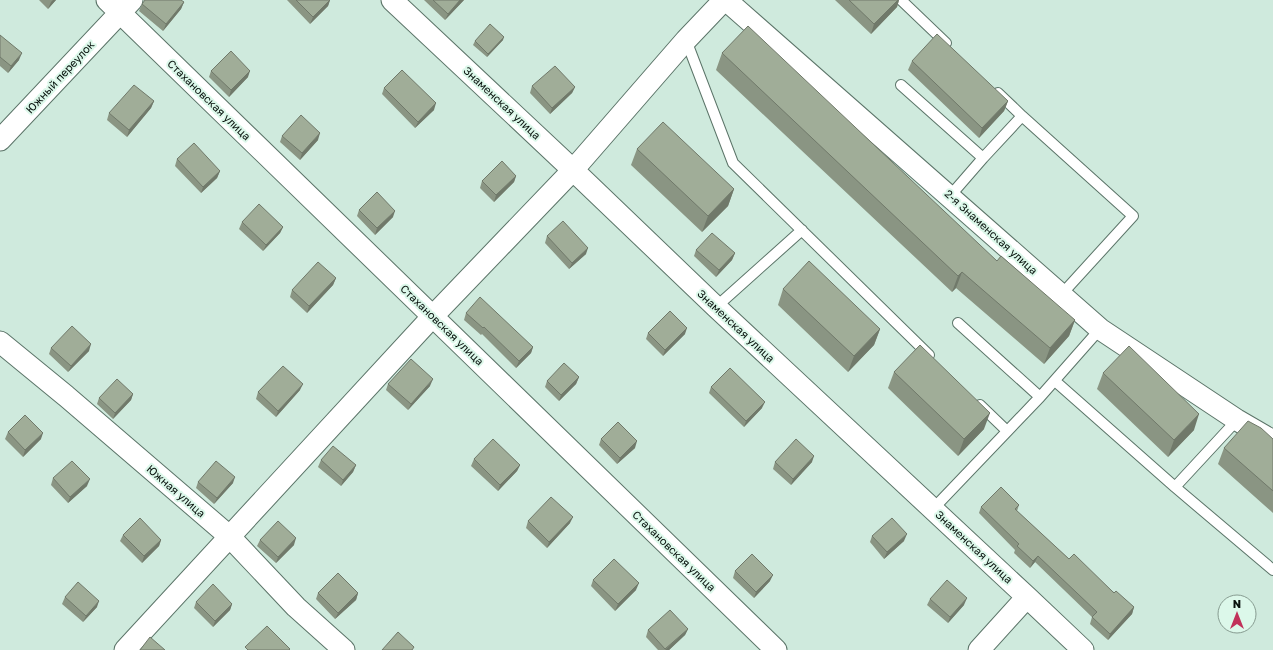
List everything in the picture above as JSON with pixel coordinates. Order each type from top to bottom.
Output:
[{"type":"street","name":"Знаменская улица","points":[[392,0],[573,170],[716,308],[1083,650]]},
{"type":"street","points":[[125,650],[228,536],[433,316],[573,170],[686,40],[725,0]]},
{"type":"street","name":"2-я Знаменская улица","points":[[725,0],[1100,329],[1237,420],[1273,441]]},
{"type":"street","name":"Южный переулок","points":[[0,140],[120,4]]},
{"type":"street","name":"Стахановская улица","points":[[120,4],[433,316],[776,650]]},
{"type":"street","name":"Южная улица","points":[[0,342],[66,396],[228,536],[296,607],[344,650]]},
{"type":"street","points":[[979,650],[1027,597]]},
{"type":"lane","points":[[901,0],[953,50]]},
{"type":"lane","points":[[686,40],[733,163],[939,364]]},
{"type":"lane","points":[[901,85],[983,158]]},
{"type":"lane","points":[[993,88],[1133,216],[1062,295]]},
{"type":"lane","points":[[950,196],[1022,116]]},
{"type":"lane","points":[[716,308],[802,230]]},
{"type":"lane","points":[[958,323],[1040,397]]},
{"type":"lane","points":[[933,509],[1055,381],[1100,329]]},
{"type":"lane","points":[[1055,381],[1175,487],[1273,570]]},
{"type":"lane","points":[[973,398],[1007,431]]},
{"type":"lane","points":[[1175,487],[1237,420]]},
{"type":"building","points":[[145,0],[181,0],[184,2],[166,24],[142,4]]},
{"type":"building","points":[[296,0],[330,0],[313,17]]},
{"type":"building","points":[[433,0],[460,0],[448,14]]},
{"type":"building","points":[[849,0],[898,0],[874,24]]},
{"type":"building","points":[[490,24],[504,37],[488,54],[475,41]]},
{"type":"building","points":[[748,26],[997,261],[1001,256],[1075,320],[1050,348],[962,272],[958,276],[722,53]]},
{"type":"building","points":[[937,34],[1008,101],[982,128],[912,61]]},
{"type":"building","points":[[0,35],[22,53],[11,66],[0,57]]},
{"type":"building","points":[[231,51],[250,71],[231,90],[211,71]]},
{"type":"building","points":[[555,66],[575,87],[552,108],[532,86]]},
{"type":"building","points":[[402,70],[436,103],[418,122],[384,88]]},
{"type":"building","points":[[134,85],[154,101],[129,130],[109,113]]},
{"type":"building","points":[[301,115],[320,133],[302,153],[282,136]]},
{"type":"building","points":[[663,122],[734,189],[708,216],[637,149]]},
{"type":"building","points":[[194,143],[220,171],[203,187],[177,159]]},
{"type":"building","points":[[502,161],[516,176],[496,195],[482,181]]},
{"type":"building","points":[[377,192],[395,211],[377,228],[359,210]]},
{"type":"building","points":[[259,204],[283,227],[266,245],[242,222]]},
{"type":"building","points":[[563,221],[588,248],[572,263],[547,236]]},
{"type":"building","points":[[712,233],[735,253],[719,270],[696,250]]},
{"type":"building","points":[[809,261],[880,329],[854,356],[783,289]]},
{"type":"building","points":[[318,262],[336,278],[309,306],[292,290]]},
{"type":"building","points":[[480,297],[533,347],[519,361],[484,327],[483,328],[466,313]]},
{"type":"building","points":[[670,311],[687,328],[665,350],[648,333]]},
{"type":"building","points":[[72,326],[91,344],[71,366],[51,348]]},
{"type":"building","points":[[920,345],[990,413],[964,439],[894,372]]},
{"type":"building","points":[[1129,346],[1199,414],[1174,440],[1103,373]]},
{"type":"building","points":[[411,359],[433,379],[411,404],[388,384]]},
{"type":"building","points":[[564,363],[579,377],[561,395],[547,381]]},
{"type":"building","points":[[283,366],[303,384],[278,411],[258,392]]},
{"type":"building","points":[[730,368],[765,402],[746,421],[711,387]]},
{"type":"building","points":[[117,379],[133,394],[115,413],[99,398]]},
{"type":"building","points":[[25,415],[43,433],[25,450],[8,432]]},
{"type":"building","points":[[1248,421],[1261,428],[1273,439],[1273,491],[1224,448]]},
{"type":"building","points":[[618,422],[637,441],[620,458],[601,439]]},
{"type":"building","points":[[493,439],[520,465],[500,485],[474,459]]},
{"type":"building","points":[[796,439],[814,456],[793,479],[775,462]]},
{"type":"building","points":[[333,446],[356,465],[343,480],[321,460]]},
{"type":"building","points":[[72,461],[90,479],[70,497],[53,478]]},
{"type":"building","points":[[216,461],[235,477],[217,498],[198,482]]},
{"type":"building","points":[[1001,487],[1019,505],[1015,509],[1069,559],[1074,554],[1114,593],[1116,591],[1134,607],[1110,634],[1092,617],[1097,612],[1038,556],[1033,561],[1017,546],[1019,544],[981,507]]},
{"type":"building","points":[[551,497],[573,517],[549,542],[528,521]]},
{"type":"building","points":[[140,518],[161,540],[144,556],[123,535]]},
{"type":"building","points":[[892,518],[907,534],[887,552],[872,536]]},
{"type":"building","points":[[278,521],[296,538],[278,557],[260,540]]},
{"type":"building","points":[[752,554],[773,575],[756,592],[735,571]]},
{"type":"building","points":[[614,559],[639,583],[618,604],[593,580]]},
{"type":"building","points":[[338,573],[358,593],[338,613],[318,593]]},
{"type":"building","points":[[947,580],[967,598],[950,617],[930,599]]},
{"type":"building","points":[[78,582],[99,601],[86,616],[65,597]]},
{"type":"building","points":[[213,584],[232,604],[215,621],[196,602]]},
{"type":"building","points":[[670,610],[688,629],[665,649],[648,630]]},
{"type":"building","points":[[267,626],[290,649],[289,650],[248,650],[245,647]]},
{"type":"building","points":[[398,632],[414,647],[412,650],[382,650]]},
{"type":"building","points":[[150,637],[165,650],[140,650]]}]
